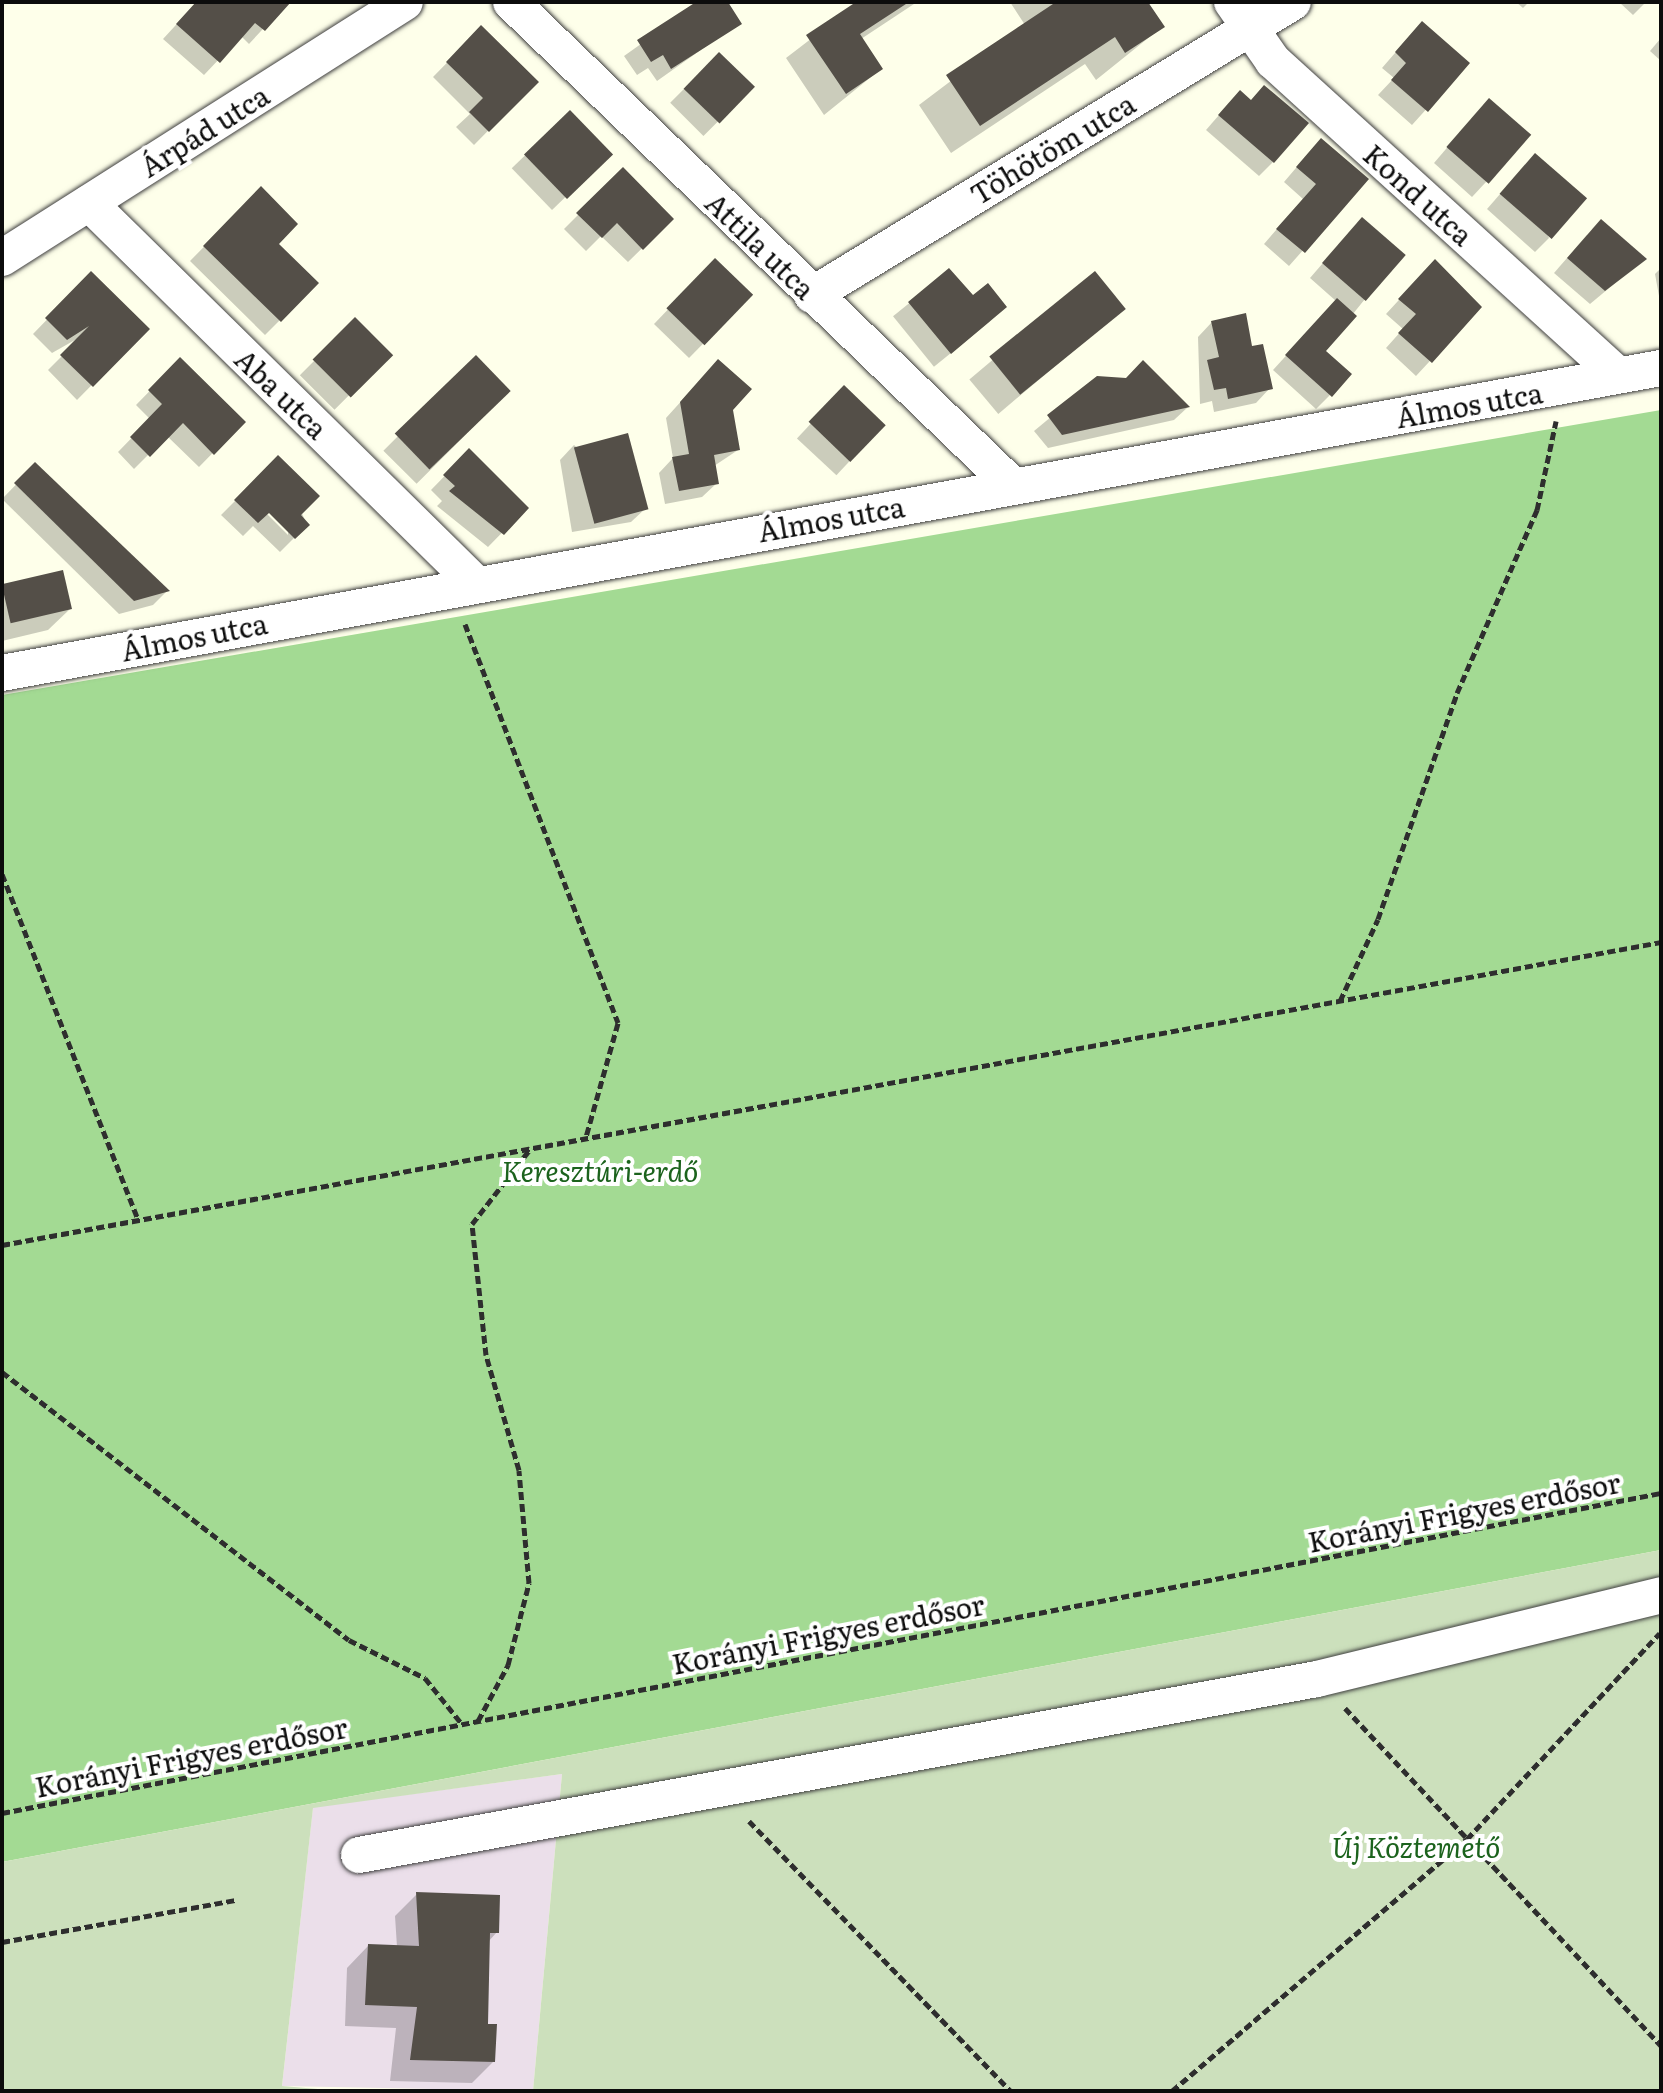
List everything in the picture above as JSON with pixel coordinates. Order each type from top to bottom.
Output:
[{"type":"street","name":"Árpád utca","points":[[2,258],[405,2]]},
{"type":"street","name":"Attila utca","points":[[511,2],[1013,486]]},
{"type":"street","name":"Töhötöm utca","points":[[812,295],[1241,15],[1293,2]]},
{"type":"street","name":"Kond utca","points":[[1241,15],[1273,61],[1618,375]]},
{"type":"street","name":"Aba utca","points":[[89,203],[462,584]]},
{"type":"street","name":"Álmos utca","points":[[2,673],[462,584],[1661,368]]},
{"type":"street","points":[[359,1855],[1317,1679],[1661,1595]]},
{"type":"path","points":[[1340,1001],[1378,919],[1457,693],[1537,510],[1557,444],[1556,388]]},
{"type":"path","points":[[462,584],[618,1023],[586,1138]]},
{"type":"path","points":[[2,874],[138,1220]]},
{"type":"path","points":[[2,1245],[1661,942]]},
{"type":"path","points":[[478,1721],[508,1665],[529,1583],[519,1470],[486,1355],[472,1224],[532,1148]]},
{"type":"path","points":[[2,1372],[349,1640],[425,1678],[462,1724]]},
{"type":"path","name":"Korányi Frigyes erdősor","points":[[2,1813],[1661,1493]]},
{"type":"path","points":[[1172,2091],[1467,1839],[1661,1632]]},
{"type":"path","points":[[1317,1679],[1661,2046]]},
{"type":"path","points":[[718,1789],[1011,2091]]},
{"type":"path","points":[[2,1942],[236,1900]]},
{"type":"shaded area","points":[[562,1774],[533,2091],[282,2086],[313,1807]]},
{"type":"green space","name":"Keresztúri-erdő","points":[[1661,410],[1661,1550],[2,1862],[2,695]]},
{"type":"green space","name":"Új Köztemető","points":[[1661,1550],[1661,2091],[533,2091],[562,1774],[313,1808],[282,2086],[342,2091],[2,2091],[2,1862]]},
{"type":"building","points":[[196,2],[291,2],[265,31],[255,23],[220,63],[176,24]]},
{"type":"building","points":[[696,2],[728,2],[742,24],[671,69],[663,55],[651,62],[637,40]]},
{"type":"building","points":[[856,2],[909,2],[860,34],[883,69],[846,94],[806,35]]},
{"type":"building","points":[[1056,2],[1148,2],[1165,27],[1125,53],[1115,37],[980,126],[946,75]]},
{"type":"building","points":[[1422,21],[1470,63],[1428,112],[1391,80],[1406,63],[1395,52]]},
{"type":"building","points":[[481,25],[539,82],[489,132],[469,112],[483,98],[446,62]]},
{"type":"building","points":[[719,52],[755,87],[720,123],[684,89]]},
{"type":"building","points":[[1264,85],[1309,123],[1274,163],[1218,115],[1240,90],[1251,100]]},
{"type":"building","points":[[1489,98],[1531,135],[1489,184],[1446,147]]},
{"type":"building","points":[[570,110],[613,155],[567,199],[524,154]]},
{"type":"building","points":[[1321,138],[1369,179],[1305,253],[1276,229],[1316,184],[1296,167]]},
{"type":"building","points":[[1535,153],[1587,198],[1552,239],[1500,194]]},
{"type":"building","points":[[623,167],[674,219],[643,250],[617,223],[602,238],[576,213]]},
{"type":"building","points":[[261,186],[298,224],[279,244],[319,283],[281,322],[203,246]]},
{"type":"building","points":[[1362,217],[1406,255],[1366,301],[1322,263]]},
{"type":"building","points":[[1601,219],[1647,259],[1605,291],[1567,258]]},
{"type":"building","points":[[715,258],[753,295],[704,345],[666,308]]},
{"type":"building","points":[[1435,259],[1482,307],[1432,363],[1398,333],[1416,314],[1398,299]]},
{"type":"building","points":[[949,268],[973,295],[988,283],[1007,307],[951,354],[908,302]]},
{"type":"building","points":[[91,271],[150,329],[93,387],[60,355],[89,326],[67,340],[45,318]]},
{"type":"building","points":[[1095,271],[1126,309],[1020,395],[989,357]]},
{"type":"building","points":[[1337,298],[1357,316],[1326,351],[1352,374],[1332,397],[1285,355]]},
{"type":"building","points":[[1246,313],[1252,346],[1263,344],[1273,389],[1228,399],[1226,388],[1214,390],[1207,360],[1219,357],[1211,321]]},
{"type":"building","points":[[355,317],[393,355],[351,398],[313,359]]},
{"type":"building","points":[[476,355],[511,391],[429,469],[395,433]]},
{"type":"building","points":[[180,357],[246,422],[214,455],[183,423],[150,457],[130,437],[162,404],[148,390]]},
{"type":"building","points":[[718,359],[752,389],[733,410],[740,450],[714,455],[719,484],[679,491],[672,457],[689,454],[680,402]]},
{"type":"building","points":[[1143,360],[1190,407],[1062,435],[1047,415],[1097,376],[1126,378]]},
{"type":"building","points":[[844,385],[886,425],[850,462],[809,422]]},
{"type":"building","points":[[628,433],[648,509],[594,524],[574,447]]},
{"type":"building","points":[[469,448],[529,508],[504,535],[449,491],[455,486],[443,475]]},
{"type":"building","points":[[278,455],[320,496],[301,515],[310,525],[295,539],[269,513],[258,523],[234,500]]},
{"type":"building","points":[[35,462],[170,591],[134,601],[14,483]]},
{"type":"building","points":[[63,570],[72,609],[11,623],[2,584]]},
{"type":"building","points":[[416,1892],[500,1895],[499,1933],[490,1933],[488,2024],[497,2024],[495,2062],[410,2060],[417,2007],[365,2005],[368,1944],[419,1946]]}]
